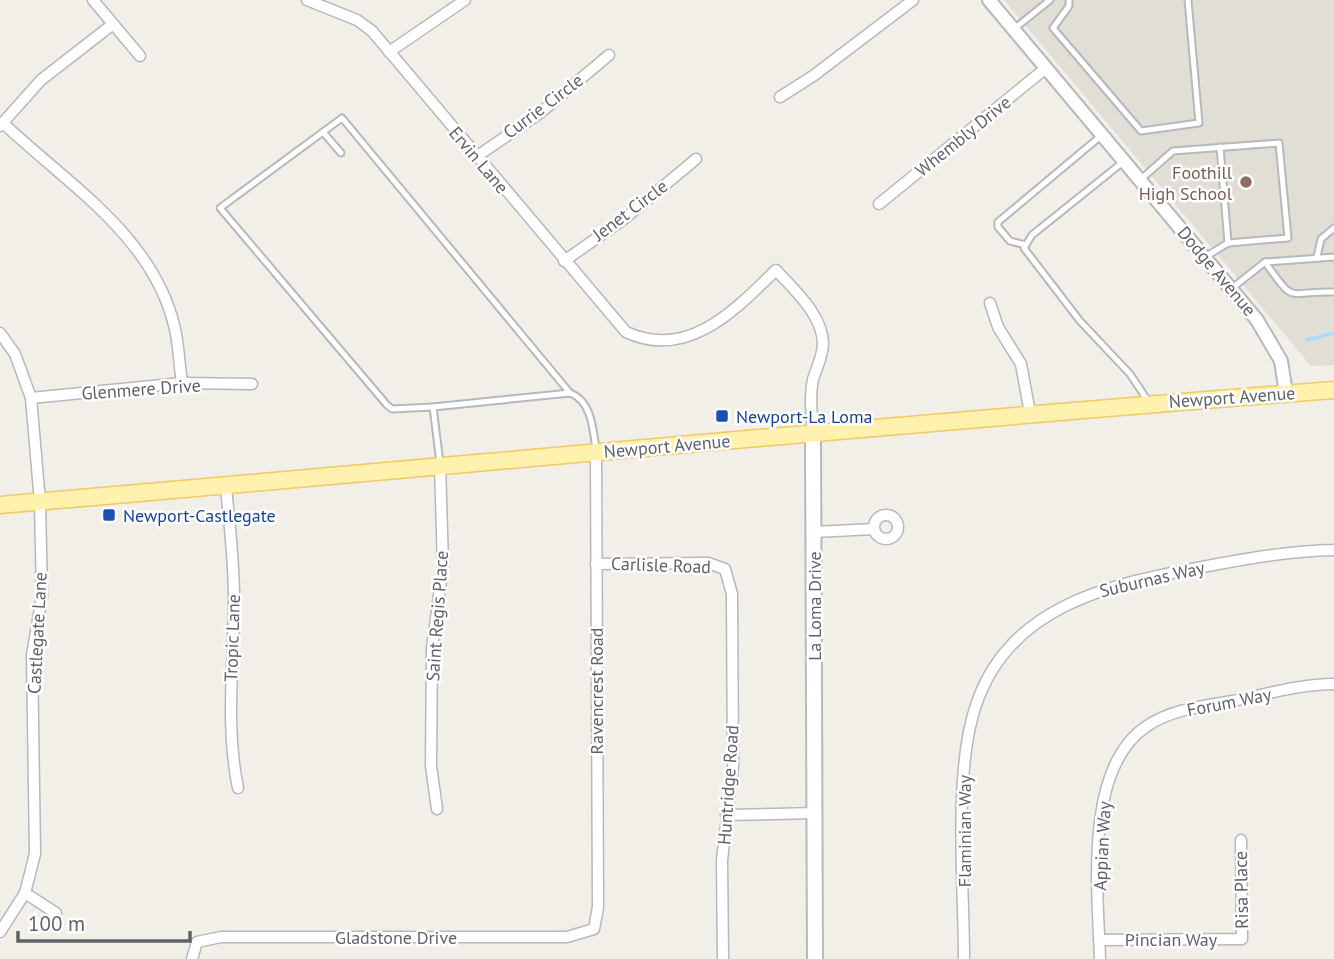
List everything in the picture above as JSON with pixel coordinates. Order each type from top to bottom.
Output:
[{"type":"main road","name":"Newport Avenue","points":[[0,505],[226,488],[1030,413],[1334,390]]},
{"type":"main road","name":"La Loma Drive","points":[[813,434],[815,959]]},
{"type":"street","points":[[93,0],[140,56]]},
{"type":"street","name":"Ervin Lane","points":[[307,0],[357,20],[372,31],[614,320],[639,338],[665,339],[708,329],[723,321],[776,271]]},
{"type":"street","points":[[389,52],[465,0]]},
{"type":"street","points":[[780,97],[813,76],[913,0]]},
{"type":"street","name":"Dodge Avenue","points":[[989,0],[1258,320],[1278,354],[1286,393]]},
{"type":"street","points":[[113,24],[41,80],[1,124],[93,200],[145,262],[162,291],[174,325],[182,383]]},
{"type":"street","name":"Currie Circle","points":[[476,157],[540,113],[610,55]]},
{"type":"street","name":"Whembly Drive","points":[[879,204],[1046,68]]},
{"type":"street","name":"Jenet Circle","points":[[564,261],[624,219],[696,159]]},
{"type":"street","name":"La Loma Drive","points":[[776,271],[803,300],[816,321],[823,341],[821,358],[813,380],[813,434]]},
{"type":"street","points":[[990,303],[998,327],[1021,364],[1030,413]]},
{"type":"street","name":"Castlegate Lane","points":[[0,334],[15,354],[31,398],[40,502],[42,596],[32,655],[35,854],[25,893],[0,932]]},
{"type":"street","name":"Glenmere Drive","points":[[31,398],[182,383],[251,384]]},
{"type":"street","name":"Ravencrest Road","points":[[594,929],[597,906],[596,452]]},
{"type":"street","name":"Saint Regis Place","points":[[436,809],[431,766],[432,648],[443,566],[440,466]]},
{"type":"street","name":"Tropic Lane","points":[[226,488],[234,602],[230,686],[231,756],[238,788]]},
{"type":"street","points":[[814,532],[874,529]]},
{"type":"street","name":"Suburnas Way","points":[[976,704],[1006,652],[1028,629],[1085,595],[1121,583],[1214,565],[1301,551],[1334,551]]},
{"type":"street","name":"Carlisle Road","points":[[596,564],[708,563],[725,569]]},
{"type":"street","name":"Huntridge Road","points":[[723,959],[722,860],[733,766],[732,594],[725,569]]},
{"type":"street","name":"Forum Way","points":[[1131,740],[1156,721],[1191,709],[1334,684]]},
{"type":"street","name":"Flaminian Way","points":[[964,959],[965,757],[976,704]]},
{"type":"street","name":"Appian Way","points":[[1100,959],[1100,811],[1114,764],[1131,740]]},
{"type":"street","points":[[726,815],[816,813]]},
{"type":"street","name":"Risa Place","points":[[1241,841],[1242,939]]},
{"type":"street","points":[[25,893],[56,914]]},
{"type":"street","name":"Gladstone Drive","points":[[192,959],[197,942],[221,937],[566,937],[594,929]]},
{"type":"street","name":"Pincian Way","points":[[1099,940],[1242,939]]},
{"type":"lane","points":[[1014,29],[1042,3],[1050,0]]},
{"type":"lane","points":[[1069,0],[1069,6],[1053,28],[1141,131],[1199,123],[1188,0]]},
{"type":"lane","points":[[570,393],[342,118],[220,208],[392,409],[570,393],[576,395],[586,406],[592,419],[596,452]]},
{"type":"lane","points":[[323,132],[341,153]]},
{"type":"lane","points":[[1026,245],[1010,241],[999,227],[999,222],[1102,135]]},
{"type":"lane","points":[[1140,180],[1174,151],[1279,143],[1288,238],[1228,243],[1205,257]]},
{"type":"lane","points":[[1220,148],[1228,243]]},
{"type":"lane","points":[[1124,161],[1032,235],[1024,248],[1080,321],[1130,374],[1149,404]]},
{"type":"lane","points":[[1317,257],[1321,239],[1334,228]]},
{"type":"lane","points":[[1231,289],[1265,262],[1334,257]]},
{"type":"lane","points":[[1265,262],[1285,290],[1296,296],[1334,292]]},
{"type":"lane","points":[[433,407],[440,466]]},
{"type":"shaded area","name":"Foothill High School","points":[[1004,0],[1334,0],[1334,365],[1311,366]]},
{"type":"waterway","points":[[1307,340],[1334,333]]},
{"type":"place","name":"Foothill High School","points":[[1246,182]]},
{"type":"place","name":"Newport-La Loma","points":[[722,416]]},
{"type":"place","name":"Newport-Castlegate","points":[[109,515]]}]
